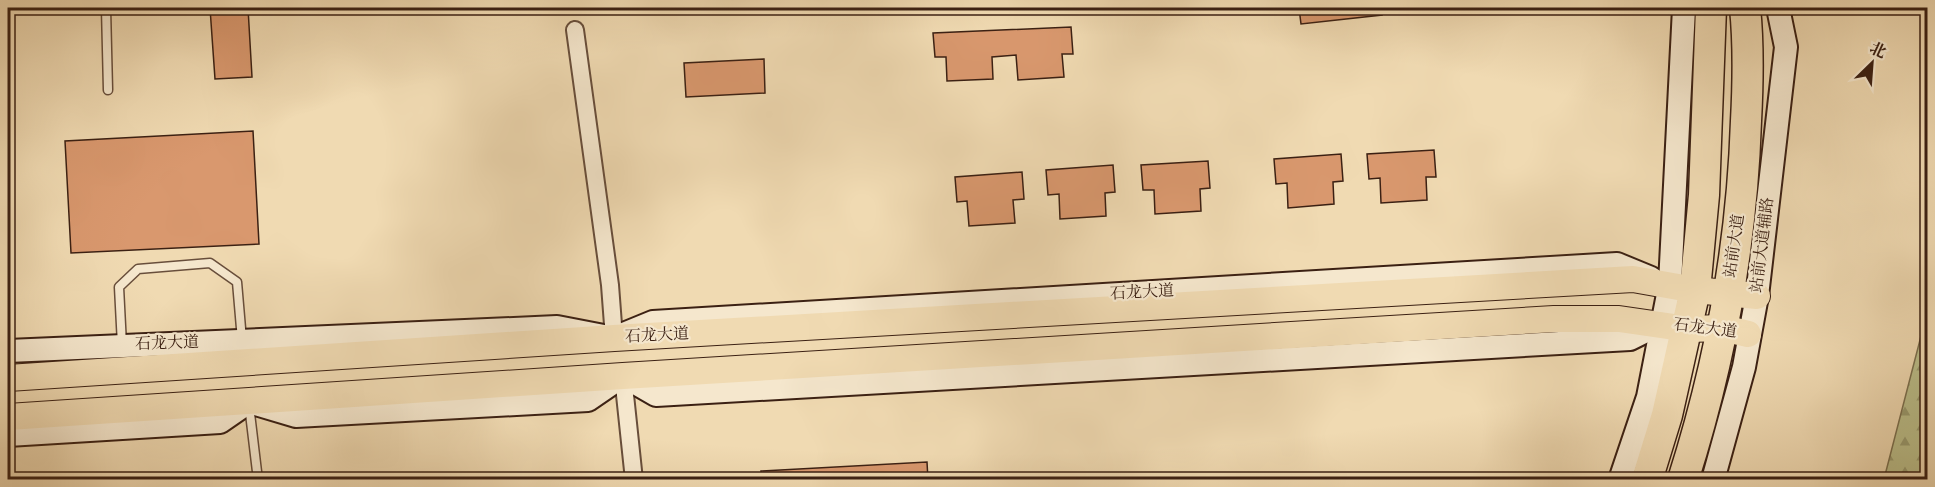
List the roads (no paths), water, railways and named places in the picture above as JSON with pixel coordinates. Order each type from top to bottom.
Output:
[{"type":"highway","name":"站前大道","points":[[1647,480],[1667,415],[1675,326],[1704,195],[1711,8]]},
{"type":"highway","name":"站前大道","points":[[1683,480],[1736,331],[1728,293],[1744,184],[1749,43],[1745,8]]},
{"type":"main road","name":"石龙大道","points":[[8,378],[614,338],[1621,280],[1757,296]]},
{"type":"main road","name":"石龙大道","points":[[8,417],[623,376],[1554,319],[1619,319],[1736,331]]},
{"type":"street","points":[[1682,287],[1684,8]]},
{"type":"street","name":"站前大道辅路","points":[[1713,480],[1744,368],[1736,331],[1757,296],[1786,47],[1778,8]]},
{"type":"street","points":[[575,30],[610,285],[614,338]]},
{"type":"street","points":[[1620,480],[1675,326]]},
{"type":"street","name":"石龙大道","points":[[8,351],[557,327],[614,338]]},
{"type":"street","points":[[623,376],[634,480]]},
{"type":"street","points":[[8,435],[220,422],[249,402]]},
{"type":"lane","points":[[106,8],[108,90]]},
{"type":"lane","points":[[122,346],[119,287],[138,268],[210,263],[237,282],[242,340]]},
{"type":"lane","points":[[249,402],[258,480]]}]
